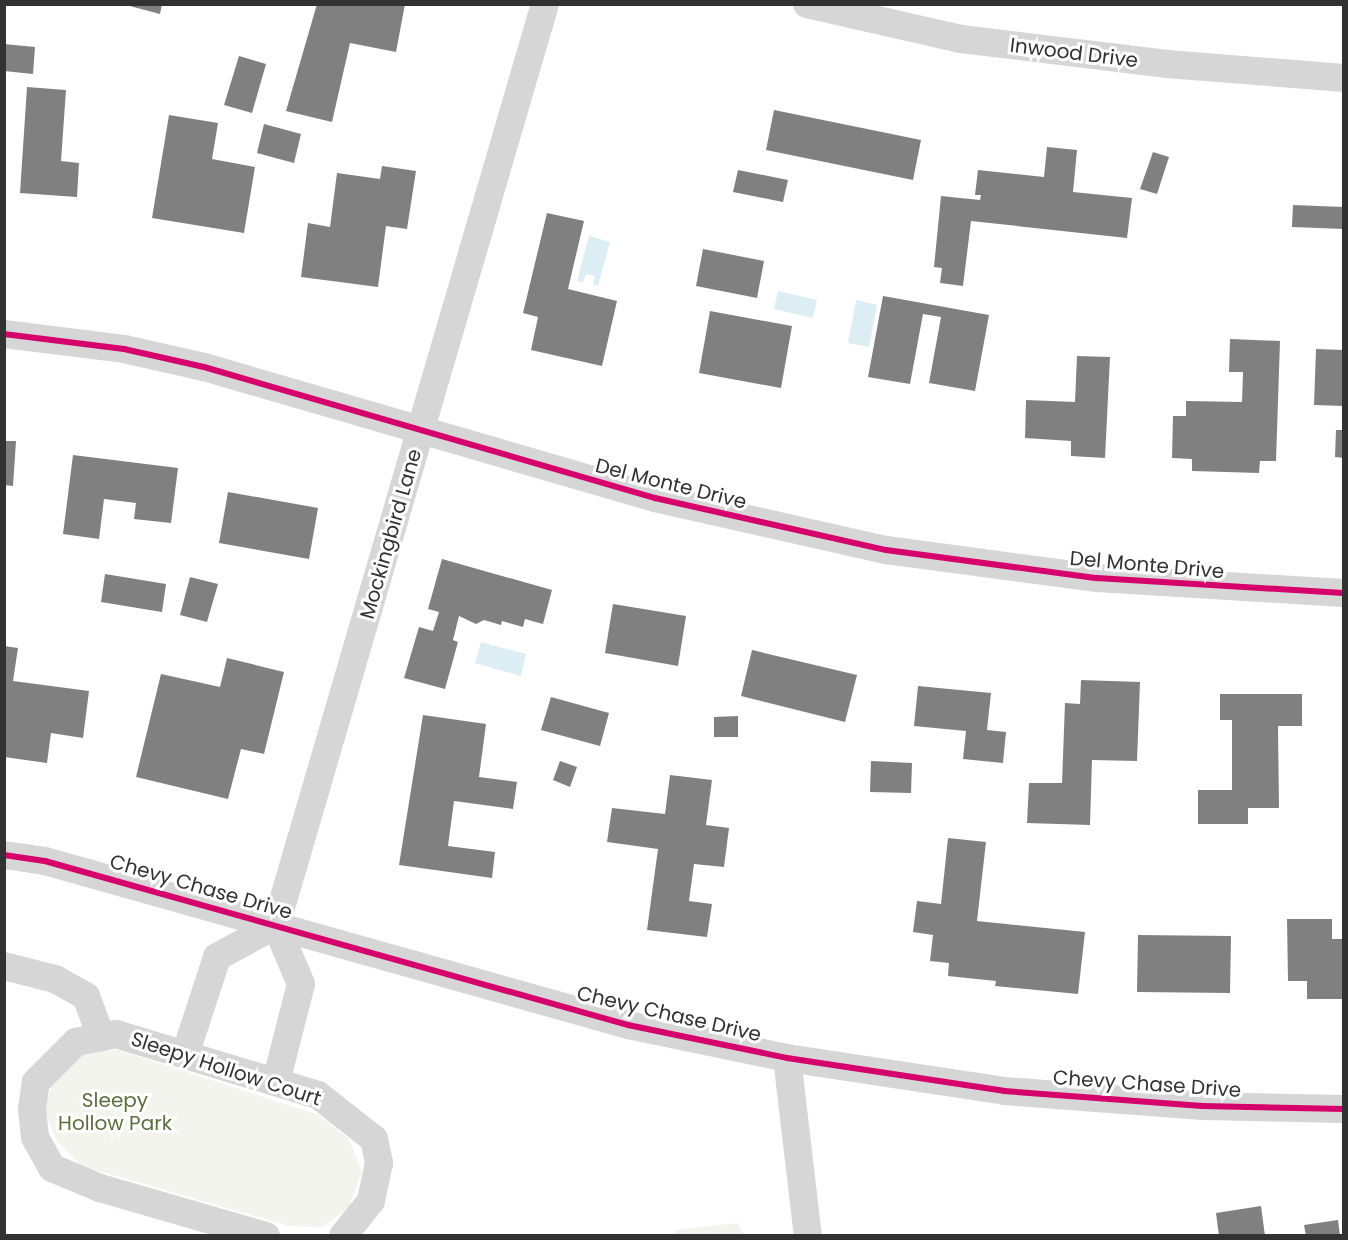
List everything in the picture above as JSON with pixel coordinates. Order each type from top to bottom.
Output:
[{"type":"street","name":"Mockingbird Lane","points":[[276,925],[545,4]]},
{"type":"street","name":"Inwood Drive","points":[[807,4],[961,39],[1167,64],[1344,78]]},
{"type":"street","name":"Del Monte Drive","points":[[4,334],[124,349],[204,368],[655,498],[886,550],[1097,578],[1344,593]]},
{"type":"street","name":"Chevy Chase Drive","points":[[4,855],[45,861],[276,925],[371,955],[628,1025],[787,1058],[1004,1090],[1202,1106],[1344,1109]]},
{"type":"street","points":[[185,1055],[217,957],[276,925],[301,984],[276,1082]]},
{"type":"street","points":[[4,966],[55,979],[86,996],[101,1037]]},
{"type":"street","name":"Sleepy Hollow Court","points":[[266,1236],[100,1188],[52,1168],[35,1137],[32,1109],[36,1082],[76,1042],[116,1034],[318,1095],[350,1116],[374,1139],[380,1167],[371,1201],[343,1236]]},
{"type":"street","points":[[787,1058],[808,1236]]},
{"type":"green space","name":"Sleepy Hollow Park","points":[[119,1050],[319,1115],[349,1139],[362,1171],[349,1207],[323,1227],[289,1226],[82,1166],[56,1140],[44,1109],[55,1075],[84,1051]]},
{"type":"green space","points":[[738,1223],[744,1235],[673,1235],[676,1230]]},
{"type":"shaded area","points":[[589,236],[610,242],[598,286],[593,284],[595,276],[586,274],[583,282],[577,281]]},
{"type":"shaded area","points":[[778,291],[817,300],[813,318],[774,309]]},
{"type":"shaded area","points":[[856,300],[877,305],[869,347],[848,343]]},
{"type":"shaded area","points":[[481,642],[526,654],[521,676],[475,663]]},
{"type":"building","points":[[122,4],[162,4],[160,14]]},
{"type":"building","points":[[317,4],[405,4],[396,52],[350,43],[332,122],[286,111]]},
{"type":"building","points":[[4,44],[35,47],[33,74],[4,71]]},
{"type":"building","points":[[239,56],[266,64],[252,113],[224,105]]},
{"type":"building","points":[[27,87],[66,90],[61,161],[79,163],[77,197],[20,193]]},
{"type":"building","points":[[774,110],[921,140],[913,180],[766,150]]},
{"type":"building","points":[[169,115],[218,123],[212,159],[255,167],[244,233],[152,218]]},
{"type":"building","points":[[264,124],[301,134],[294,163],[257,153]]},
{"type":"building","points":[[1047,147],[1077,150],[1073,192],[1132,198],[1127,238],[971,221],[963,286],[940,283],[942,268],[934,267],[941,196],[980,200],[981,195],[975,195],[978,170],[1044,177]]},
{"type":"building","points":[[1153,152],[1169,157],[1157,194],[1140,189]]},
{"type":"building","points":[[382,166],[416,171],[407,229],[386,226],[378,287],[301,277],[308,223],[330,227],[337,173],[380,179]]},
{"type":"building","points":[[738,170],[788,180],[783,202],[733,192]]},
{"type":"building","points":[[1293,205],[1344,207],[1344,229],[1292,227]]},
{"type":"building","points":[[547,213],[584,221],[568,289],[617,301],[602,366],[531,350],[538,317],[523,313]]},
{"type":"building","points":[[703,249],[764,261],[757,298],[696,286]]},
{"type":"building","points":[[883,296],[989,315],[975,391],[929,383],[941,317],[923,314],[910,384],[868,377]]},
{"type":"building","points":[[710,311],[792,326],[781,388],[699,373]]},
{"type":"building","points":[[1230,339],[1280,341],[1276,461],[1260,461],[1259,473],[1192,471],[1192,459],[1172,458],[1173,416],[1186,416],[1186,401],[1242,402],[1243,372],[1229,372]]},
{"type":"building","points":[[1316,349],[1344,350],[1344,406],[1314,405]]},
{"type":"building","points":[[1077,356],[1110,357],[1105,458],[1071,456],[1071,441],[1025,438],[1026,400],[1075,402]]},
{"type":"building","points":[[1336,430],[1344,430],[1344,458],[1335,457]]},
{"type":"building","points":[[4,441],[16,441],[13,486],[4,485]]},
{"type":"building","points":[[73,455],[178,468],[171,523],[134,519],[136,503],[104,499],[99,539],[63,534]]},
{"type":"building","points":[[228,492],[318,508],[309,559],[219,543]]},
{"type":"building","points":[[442,559],[552,590],[543,624],[525,619],[523,627],[502,621],[501,625],[484,620],[476,624],[459,616],[453,640],[458,642],[445,689],[404,678],[419,627],[433,631],[439,612],[428,609]]},
{"type":"building","points":[[105,574],[166,584],[162,612],[101,602]]},
{"type":"building","points":[[190,577],[218,584],[207,622],[180,615]]},
{"type":"building","points":[[613,604],[686,616],[678,666],[605,653]]},
{"type":"building","points":[[4,646],[18,648],[13,681],[89,691],[83,738],[51,733],[47,763],[4,757]]},
{"type":"building","points":[[752,650],[857,675],[845,722],[741,696]]},
{"type":"building","points":[[227,658],[284,672],[264,754],[241,749],[228,799],[136,777],[161,674],[220,687]]},
{"type":"building","points":[[1081,680],[1140,682],[1137,761],[1092,760],[1090,825],[1027,823],[1029,783],[1062,783],[1065,703],[1080,704]]},
{"type":"building","points":[[918,686],[991,693],[987,730],[1006,732],[1003,763],[963,759],[966,731],[914,726]]},
{"type":"building","points":[[1220,694],[1302,694],[1302,726],[1278,726],[1279,808],[1248,808],[1248,824],[1198,824],[1198,790],[1232,790],[1232,720],[1220,720]]},
{"type":"building","points":[[551,697],[609,713],[600,746],[541,730]]},
{"type":"building","points":[[423,715],[486,724],[479,777],[517,782],[513,809],[454,801],[448,846],[495,852],[492,878],[399,865]]},
{"type":"building","points":[[738,716],[738,737],[714,737],[714,717]]},
{"type":"building","points":[[560,761],[577,767],[570,787],[553,780]]},
{"type":"building","points":[[871,761],[912,763],[911,793],[870,792]]},
{"type":"building","points":[[670,775],[712,780],[706,825],[729,828],[724,867],[694,864],[689,901],[712,904],[707,937],[647,930],[658,849],[607,842],[612,808],[665,814]]},
{"type":"building","points":[[948,838],[986,842],[977,921],[1085,932],[1078,994],[995,986],[996,981],[948,976],[949,963],[930,961],[933,935],[913,932],[917,901],[941,904]]},
{"type":"building","points":[[1287,919],[1332,919],[1332,939],[1344,939],[1344,999],[1307,999],[1307,981],[1288,981]]},
{"type":"building","points":[[1138,935],[1231,936],[1230,993],[1137,992]]},
{"type":"building","points":[[1261,1206],[1265,1236],[1219,1236],[1216,1213]]},
{"type":"building","points":[[1338,1220],[1340,1236],[1306,1236],[1304,1225]]},
{"type":"cycle path","points":[[4,334],[124,349],[204,367],[655,498],[886,550],[1097,578],[1344,593]]},
{"type":"cycle path","points":[[4,855],[45,861],[628,1025],[787,1058],[1004,1091],[1202,1106],[1344,1109]]}]
